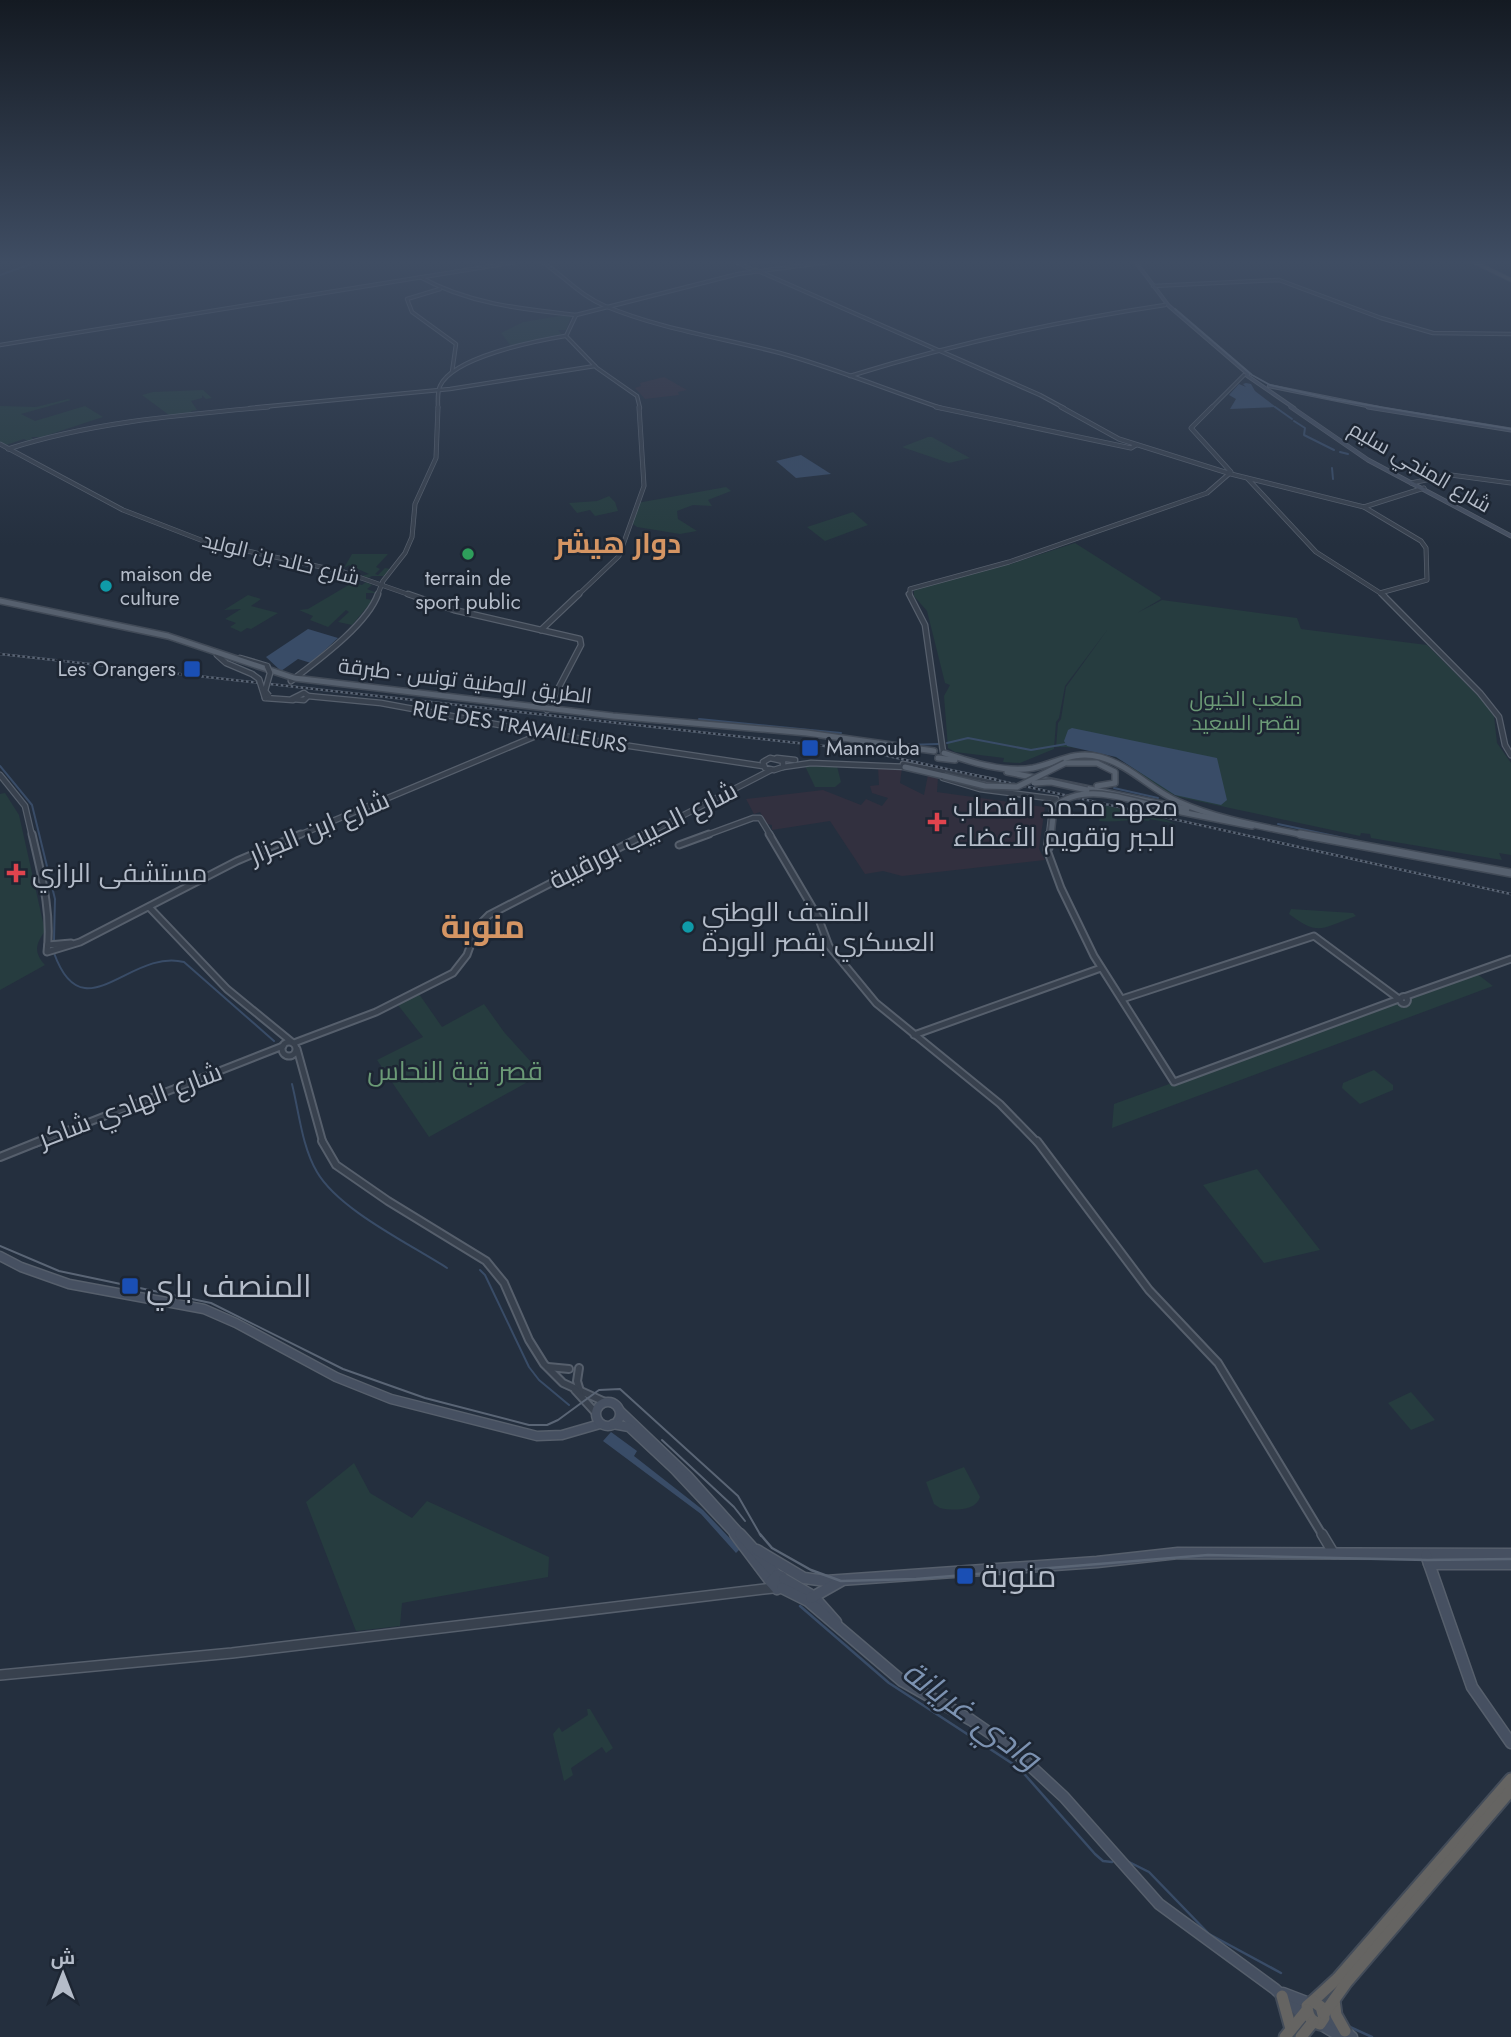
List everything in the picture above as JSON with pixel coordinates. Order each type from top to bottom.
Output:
[{"type":"highway","points":[[1278,1993],[1292,2034],[1511,1779]]},
{"type":"highway","points":[[1312,2013],[1334,2000],[1511,1790]]},
{"type":"highway","points":[[1334,2000],[1336,2015],[1346,2035]]},
{"type":"main road","name":"شارع المنجي سليم","points":[[1224,356],[1246,375],[1281,395],[1363,455],[1511,534]]},
{"type":"main road","name":"شارع المنجي سليم","points":[[1246,375],[1265,385],[1359,454],[1414,483]]},
{"type":"main road","points":[[1265,385],[1511,431]]},
{"type":"main road","points":[[1274,392],[1288,391]]},
{"type":"main road","points":[[1281,395],[1282,392],[1288,391]]},
{"type":"main road","points":[[1414,483],[1413,491],[1432,494]]},
{"type":"main road","name":"شارع المنجي سليم","points":[[1423,488],[1511,534]]},
{"type":"main road","name":"الطريق الوطنية تونس - طبرقة","points":[[0,602],[152,634],[293,680],[824,737],[911,752],[938,753],[963,763],[1066,782],[1264,828],[1511,875]]},
{"type":"main road","name":"الطريق الوطنية تونس - طبرقة","points":[[548,709],[761,728],[938,753],[1004,767],[1033,768],[1060,757],[1078,754],[1098,757],[1118,764],[1168,798],[1210,812],[1511,875]]},
{"type":"main road","points":[[750,724],[761,728]]},
{"type":"main road","points":[[911,752],[936,760],[963,763]]},
{"type":"main road","points":[[985,764],[1027,767],[1061,754],[1078,754]]},
{"type":"main road","points":[[920,767],[978,782],[1016,784],[1032,779],[1064,762],[1083,761],[1101,764],[1115,772],[1117,778],[1112,785],[1101,786],[1004,767]]},
{"type":"main road","points":[[1023,786],[1064,762],[1100,761],[1123,770],[1168,798]]},
{"type":"main road","points":[[1066,782],[1098,788],[1115,786],[1121,778],[1119,772],[1100,761]]},
{"type":"main road","points":[[905,766],[994,786],[1051,782],[1172,806]]},
{"type":"main road","points":[[1051,859],[1049,848],[1053,810],[1057,803],[1068,796],[1092,793],[1264,828]]},
{"type":"main road","points":[[0,1256],[21,1267],[69,1284],[204,1310],[236,1323],[336,1377],[391,1399],[537,1436],[554,1437],[600,1424],[629,1427],[674,1469],[741,1540],[776,1582],[810,1599],[902,1681],[971,1720],[1010,1747],[1064,1797],[1159,1904],[1278,1993],[1346,2035]]},
{"type":"main road","points":[[580,1429],[605,1402],[613,1402],[688,1476],[757,1550],[776,1582]]},
{"type":"main road","points":[[613,1424],[620,1411]]},
{"type":"main road","points":[[595,1413],[600,1424]]},
{"type":"main road","points":[[757,1550],[809,1580],[843,1580],[1097,1562],[1178,1553],[1334,1554],[1511,1564]]},
{"type":"main road","points":[[1428,1560],[1511,1554]]},
{"type":"main road","points":[[1428,1560],[1472,1687],[1511,1743]]},
{"type":"main road","points":[[810,1599],[843,1580]]},
{"type":"street","points":[[452,372],[454,356]]},
{"type":"street","points":[[293,680],[313,665],[358,622],[376,600],[411,540],[415,504],[435,463],[438,447],[436,424],[439,387],[452,372],[489,356]]},
{"type":"street","points":[[541,630],[619,556],[644,486],[642,423],[638,396],[585,356]]},
{"type":"street","points":[[786,356],[949,411],[1131,448],[1136,445]]},
{"type":"street","points":[[850,376],[919,356]]},
{"type":"street","points":[[949,356],[1040,395],[1102,432],[1136,445],[1248,479],[1364,506],[1417,537],[1426,548],[1427,580],[1380,593]]},
{"type":"street","points":[[8,449],[55,433],[86,428],[256,408],[439,392],[595,366]]},
{"type":"street","points":[[1230,473],[1226,465],[1191,428],[1246,375]]},
{"type":"street","name":"شارع خالد بن الوليد","points":[[0,444],[127,512],[200,540],[330,569],[454,610],[582,642],[548,709]]},
{"type":"street","points":[[938,753],[943,744],[925,625],[909,594],[910,589],[1009,562],[1166,509],[1207,493],[1230,473]]},
{"type":"street","points":[[1414,483],[1454,477],[1511,484]]},
{"type":"street","points":[[1248,479],[1316,552],[1380,593],[1492,707],[1502,722],[1505,745],[1511,755]]},
{"type":"street","points":[[1364,506],[1423,488]]},
{"type":"street","points":[[219,655],[267,666],[270,673],[265,691],[267,697]]},
{"type":"street","points":[[219,655],[226,663],[253,674],[267,697]]},
{"type":"street","points":[[304,693],[308,696],[302,701],[267,697],[280,698],[304,693]]},
{"type":"street","points":[[294,701],[292,698],[296,695]]},
{"type":"street","name":"RUE DES TRAVAILLEURS","points":[[308,696],[381,703],[543,733],[766,766]]},
{"type":"street","name":"شارع ابن الجزار","points":[[163,900],[266,849],[543,733]]},
{"type":"street","points":[[777,758],[783,761],[783,767]]},
{"type":"street","points":[[766,766],[777,758],[888,763],[994,781],[1000,790]]},
{"type":"street","name":"RUE DES TRAVAILLEURS","points":[[733,760],[766,766]]},
{"type":"street","points":[[750,763],[755,766],[757,777]]},
{"type":"street","points":[[766,766],[783,767],[811,763],[905,766],[981,789],[1045,797],[1055,802],[1051,859],[1061,888],[1101,968],[1174,1082],[1511,959]]},
{"type":"street","name":"شارع الحبيب بورقيبة","points":[[288,1055],[295,1046],[421,991],[453,973],[467,955],[477,927],[489,915],[757,777],[766,766]]},
{"type":"street","points":[[0,775],[25,806],[48,905],[48,948],[80,942],[140,912],[153,909],[163,900]]},
{"type":"street","points":[[679,845],[755,817],[760,818],[779,845],[818,916],[832,950],[870,998],[1000,1104],[1031,1133],[1149,1290],[1209,1353],[1334,1554]]},
{"type":"street","points":[[153,909],[227,989],[281,1031],[295,1046],[303,1064],[318,1126],[330,1158],[344,1173],[486,1261],[499,1274],[534,1350],[547,1367],[577,1390],[605,1402]]},
{"type":"street","points":[[1122,999],[1314,936],[1402,999]]},
{"type":"street","points":[[914,1035],[1101,968]]},
{"type":"street","points":[[281,1031],[283,1047],[288,1055],[303,1064]]},
{"type":"street","name":"شارع الهادي شاكر","points":[[0,1157],[259,1055],[295,1046]]},
{"type":"street","points":[[547,1367],[569,1369]]},
{"type":"street","points":[[579,1368],[577,1390],[595,1413]]},
{"type":"street","points":[[0,1675],[232,1653],[759,1588],[776,1582]]},
{"type":"shaded area","points":[[664,377],[687,390],[678,392],[679,395],[645,399],[635,388],[641,386],[640,383]]},
{"type":"shaded area","name":"معهد محمد القصاب للجبر وتقويم الأعضاء","points":[[878,767],[902,768],[900,783],[924,795],[928,775],[938,778],[937,792],[1045,807],[1039,849],[1045,860],[902,876],[883,871],[865,874],[830,821],[772,830],[772,825],[767,824],[760,812],[754,814],[746,799],[823,790],[861,805],[866,799],[882,806],[888,798],[872,793],[870,786],[879,785]]},
{"type":"green space","points":[[203,390],[212,398],[206,399],[202,395],[202,398],[191,401],[197,410],[191,411],[193,414],[169,415],[142,395],[153,392]]},
{"type":"green space","points":[[71,400],[21,414],[35,421],[85,406],[103,417],[42,437],[31,437],[33,439],[28,441],[24,439],[6,445],[0,442],[0,406],[36,407]]},
{"type":"green space","points":[[928,437],[970,458],[949,463],[902,447]]},
{"type":"green space","points":[[726,487],[731,491],[708,500],[712,506],[693,505],[677,511],[678,519],[697,531],[680,534],[637,527],[630,522],[637,503]]},
{"type":"green space","points":[[609,496],[618,511],[595,516],[590,510],[577,513],[569,503],[597,501]]},
{"type":"green space","points":[[853,512],[868,525],[825,541],[807,527]]},
{"type":"green space","name":"ملعب الخيول بقصر السعيد","points":[[1075,543],[1160,597],[1161,599],[1137,613],[1162,600],[1297,618],[1301,629],[1427,645],[1481,699],[1494,716],[1497,743],[1511,763],[1511,855],[1499,853],[1502,860],[1371,838],[1370,834],[1361,833],[1360,836],[1183,798],[1158,786],[1114,756],[1089,749],[1056,747],[1066,687],[1108,629],[1065,686],[1056,722],[1054,749],[1020,763],[1003,762],[1004,758],[955,752],[948,748],[944,696],[950,685],[945,683],[927,611],[914,596],[914,590],[1014,563]]},
{"type":"green space","points":[[352,554],[388,554],[376,567],[380,569],[375,574],[378,575],[385,568],[390,569],[384,576],[361,576],[369,574],[349,565],[344,568]]},
{"type":"green space","points":[[366,582],[372,585],[367,589],[377,593],[366,593],[366,599],[373,600],[352,625],[338,622],[349,612],[346,610],[328,627],[310,620],[313,616],[299,610],[308,609],[352,583],[362,585]]},
{"type":"green space","points":[[248,595],[261,599],[251,606],[278,613],[241,632],[230,627],[236,623],[225,619],[241,609],[224,610]]},
{"type":"green space","points":[[805,766],[837,766],[841,782],[835,787],[815,787]]},
{"type":"green space","name":"مستشفى الرازي","points":[[5,793],[19,815],[45,931],[37,948],[45,965],[0,990],[0,794]]},
{"type":"green space","points":[[1099,804],[1162,818],[1176,824],[1150,819],[1099,821],[1102,807]]},
{"type":"green space","points":[[1291,909],[1353,913],[1356,916],[1328,927],[1314,928],[1289,914]]},
{"type":"green space","points":[[1476,973],[1493,986],[1112,1128],[1114,1104]]},
{"type":"green space","name":"قصر قبة النحاس","points":[[419,994],[442,1027],[484,1004],[504,1032],[542,1074],[429,1137],[377,1060],[423,1037],[398,1005]]},
{"type":"green space","points":[[1374,1070],[1393,1085],[1393,1090],[1360,1104],[1342,1088],[1343,1083]]},
{"type":"green space","points":[[1257,1169],[1320,1250],[1264,1263],[1203,1185]]},
{"type":"green space","points":[[1411,1392],[1435,1420],[1411,1430],[1388,1403]]},
{"type":"green space","points":[[354,1463],[370,1493],[412,1518],[427,1501],[549,1557],[548,1577],[402,1603],[400,1626],[356,1631],[306,1502]]},
{"type":"green space","points":[[964,1467],[980,1497],[978,1502],[957,1510],[940,1508],[934,1504],[926,1482]]},
{"type":"green space","points":[[587,1709],[590,1709],[613,1748],[606,1753],[602,1747],[571,1768],[573,1775],[564,1781],[553,1734],[559,1727],[562,1732],[588,1715]]},
{"type":"water","points":[[1239,384],[1246,387],[1243,384],[1251,384],[1255,391],[1276,407],[1230,409],[1236,399],[1229,395]]},
{"type":"water","points":[[801,455],[831,474],[796,478],[776,461]]},
{"type":"water","points":[[308,629],[338,638],[311,663],[298,659],[281,671],[266,657]]},
{"type":"water","points":[[1072,728],[1217,758],[1227,800],[1221,805],[1175,795],[1116,757],[1067,746],[1064,741],[1068,730]]},
{"type":"water","points":[[611,1432],[637,1451],[634,1456],[703,1510],[740,1549],[736,1553],[701,1514],[603,1441]]},
{"type":"waterway","points":[[1275,407],[1292,419]]},
{"type":"waterway","points":[[1294,421],[1305,428],[1304,435],[1334,450]]},
{"type":"waterway","points":[[1340,452],[1348,454]]},
{"type":"waterway","points":[[1332,468],[1333,479]]},
{"type":"waterway","points":[[699,719],[841,733]]},
{"type":"waterway","points":[[947,743],[968,738],[1031,750],[1066,744]]},
{"type":"waterway","points":[[908,745],[938,744]]},
{"type":"waterway","points":[[0,766],[32,805],[55,899],[54,940]]},
{"type":"waterway","points":[[1114,788],[1158,798]]},
{"type":"waterway","points":[[1278,824],[1358,841]]},
{"type":"waterway","name":"وادي غريانة","points":[[54,953],[66,976],[79,987],[94,988],[145,966],[164,961],[184,962],[274,1041]]},
{"type":"waterway","name":"وادي غريانة","points":[[292,1084],[308,1152],[327,1186],[358,1213],[447,1268]]},
{"type":"waterway","points":[[480,1270],[485,1275],[529,1367],[539,1380],[569,1405]]},
{"type":"waterway","name":"وادي غريانة","points":[[800,1606],[889,1683],[1019,1768],[1095,1854],[1103,1861],[1112,1862]]},
{"type":"waterway","name":"وادي غريانة","points":[[1129,1862],[1149,1872],[1209,1934],[1281,1973]]},
{"type":"waterway","name":"وادي غريانة","points":[[1350,2027],[1372,2037]]},
{"type":"tram line","points":[[1230,356],[1252,375],[1270,385],[1332,399],[1511,429]]},
{"type":"tram line","points":[[0,1246],[59,1271],[211,1303],[343,1369],[425,1398],[529,1425],[547,1425],[558,1420],[599,1390],[620,1389],[738,1496],[761,1536]]},
{"type":"tram line","points":[[662,1440],[734,1507],[745,1521]]},
{"type":"tram line","points":[[760,1534],[772,1548],[811,1570],[841,1581],[916,1579],[1208,1555],[1427,1560],[1511,1559]]},
{"type":"railway","points":[[0,654],[861,750],[1511,894]]},
{"type":"place","name":"terrain de sport public","points":[[468,554]]},
{"type":"place","name":"maison de culture","points":[[106,586]]},
{"type":"place","name":"Les Orangers","points":[[192,669]]},
{"type":"place","name":"Mannouba","points":[[810,748]]},
{"type":"place","name":"معهد محمد القصاب للجبر وتقويم الأعضاء","points":[[937,822]]},
{"type":"place","name":"مستشفى الرازي","points":[[16,873]]},
{"type":"place","name":"المتحف الوطني العسكري بقصر الوردة","points":[[688,927]]},
{"type":"place","name":"المنصف باي","points":[[130,1286]]},
{"type":"place","name":"منوبة","points":[[965,1576]]},
{"type":"district","name":"دوار هيشر","points":[[618,543]]},
{"type":"district","name":"منوبة","points":[[483,926]]}]
